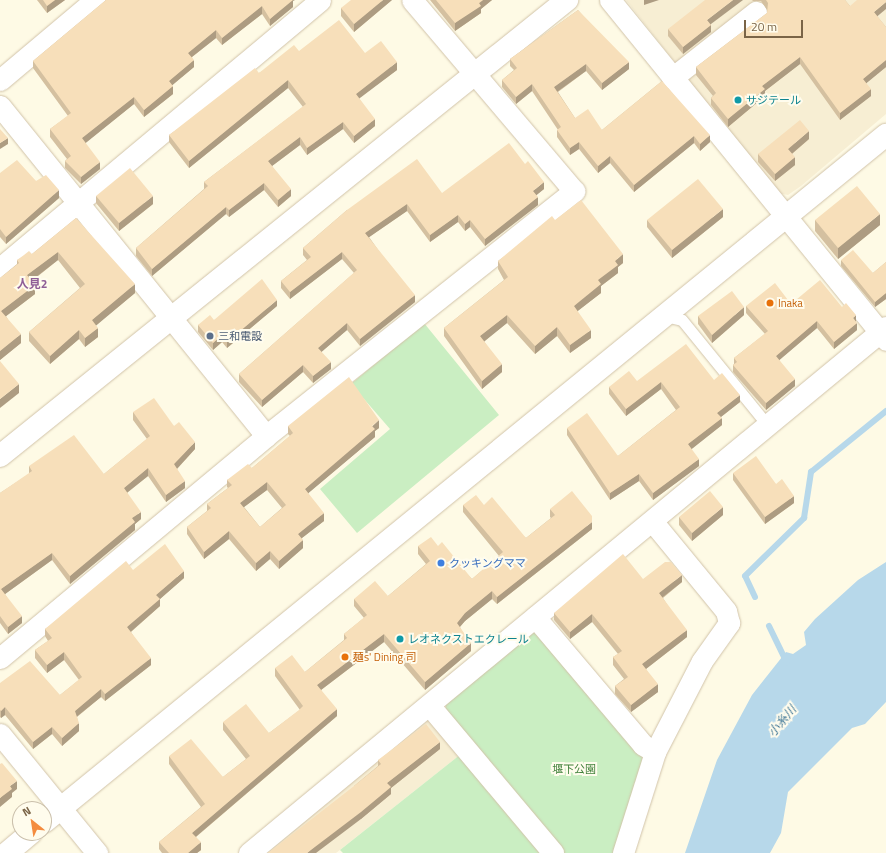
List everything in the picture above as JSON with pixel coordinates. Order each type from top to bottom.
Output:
[{"type":"street","points":[[0,80],[95,0]]},
{"type":"street","points":[[0,268],[320,0]]},
{"type":"street","points":[[0,658],[266,436],[574,191],[475,72],[412,0]]},
{"type":"street","points":[[0,456],[475,72],[567,0]]},
{"type":"street","points":[[249,853],[768,426],[884,333],[786,217],[610,0]]},
{"type":"street","points":[[672,78],[756,12]]},
{"type":"street","points":[[0,106],[172,316],[266,436]]},
{"type":"street","points":[[52,815],[886,135]]},
{"type":"street","points":[[623,853],[655,752],[702,661],[729,623],[726,611],[653,522]]},
{"type":"street","points":[[535,617],[643,745],[655,752]]},
{"type":"street","points":[[429,705],[553,853]]},
{"type":"street","points":[[0,734],[97,853]]},
{"type":"street","points":[[7,853],[21,841]]},
{"type":"lane","points":[[664,316],[682,320],[768,426]]},
{"type":"shaded area","points":[[626,0],[886,0],[886,114],[801,186],[788,195],[777,193]]},
{"type":"shaded area","points":[[424,720],[432,721],[461,754],[336,853],[258,853]]},
{"type":"green space","points":[[424,323],[499,415],[357,533],[320,489],[390,429],[351,384]]},
{"type":"green space","name":"堰下公園","points":[[534,631],[642,755],[644,761],[617,853],[563,853],[446,710],[446,703]]},
{"type":"green space","points":[[461,754],[544,853],[343,853],[340,850]]},
{"type":"water","name":"小糸川","points":[[886,562],[886,702],[865,724],[852,728],[788,792],[781,833],[770,853],[685,853],[717,760],[752,695],[786,652],[793,654],[806,645],[804,632],[815,619],[858,580]]},
{"type":"building","points":[[43,0],[55,0],[47,6]]},
{"type":"building","points":[[106,0],[293,0],[270,19],[262,6],[222,38],[216,30],[188,53],[194,60],[169,81],[173,86],[144,110],[134,97],[82,138],[100,162],[81,177],[65,161],[71,156],[50,129],[71,113],[33,61]]},
{"type":"building","points":[[351,0],[383,0],[354,24],[341,8]]},
{"type":"building","points":[[436,0],[483,0],[479,3],[481,6],[455,23]]},
{"type":"building","points":[[705,0],[733,0],[707,20],[711,25],[683,47],[668,29]]},
{"type":"building","points":[[766,0],[845,0],[850,6],[857,0],[886,0],[886,2],[874,12],[886,27],[886,60],[863,79],[871,89],[840,113],[800,57],[762,86],[765,89],[728,119],[711,98],[716,93],[696,67],[767,13],[768,3]]},
{"type":"building","points":[[578,10],[629,62],[602,83],[586,64],[554,87],[575,118],[588,109],[602,130],[662,81],[710,135],[700,144],[694,136],[634,185],[610,156],[598,166],[579,142],[570,148],[557,130],[561,127],[532,84],[516,97],[502,80],[517,68],[510,59]]},
{"type":"building","points":[[339,20],[365,53],[381,41],[397,62],[356,94],[375,119],[354,136],[343,122],[307,148],[300,137],[268,161],[291,189],[278,200],[264,183],[229,210],[226,207],[152,269],[136,248],[208,186],[204,182],[306,104],[288,80],[189,161],[169,135],[255,68],[259,73],[294,45],[299,51]]},
{"type":"building","points":[[800,120],[809,131],[788,149],[795,157],[775,174],[758,154]]},
{"type":"building","points":[[0,129],[8,138],[0,143]]},
{"type":"building","points":[[509,143],[525,164],[528,161],[544,182],[533,191],[538,197],[485,239],[470,220],[465,224],[458,215],[430,235],[407,204],[365,233],[415,295],[360,339],[347,323],[318,348],[331,362],[313,376],[303,365],[262,400],[239,374],[357,270],[342,252],[290,292],[281,281],[311,257],[303,248],[347,210],[417,159],[442,193]]},
{"type":"building","points":[[17,160],[36,181],[46,175],[59,190],[6,237],[0,229],[0,173]]},
{"type":"building","points":[[130,168],[153,196],[119,223],[96,196]]},
{"type":"building","points":[[698,179],[723,209],[672,250],[647,220]]},
{"type":"building","points":[[857,186],[880,214],[838,248],[815,220]]},
{"type":"building","points":[[581,200],[623,254],[615,261],[618,265],[598,280],[601,284],[574,306],[591,330],[570,345],[557,327],[535,346],[507,315],[480,336],[502,364],[482,381],[444,328],[508,277],[498,261],[552,216],[555,220]]},
{"type":"building","points":[[76,218],[135,284],[92,320],[98,328],[85,338],[79,330],[50,356],[29,332],[85,284],[58,252],[27,275],[35,285],[1,311],[21,334],[0,351],[0,278],[19,263],[17,260],[29,251],[32,254]]},
{"type":"building","points":[[853,250],[873,273],[886,262],[886,293],[875,302],[841,260]]},
{"type":"building","points":[[262,279],[277,300],[227,342],[222,335],[213,343],[198,325],[210,315],[214,320]]},
{"type":"building","points":[[820,280],[842,307],[846,303],[856,315],[853,318],[857,323],[834,342],[817,321],[776,356],[795,379],[766,403],[733,365],[737,362],[734,358],[768,331],[746,306],[775,283],[791,304]]},
{"type":"building","points":[[732,291],[744,307],[712,335],[698,316]]},
{"type":"building","points":[[686,344],[714,380],[722,373],[740,395],[717,413],[722,418],[688,444],[699,459],[653,493],[639,474],[610,493],[567,428],[587,413],[618,456],[680,407],[661,382],[626,409],[609,387],[629,371],[637,381]]},
{"type":"building","points":[[0,361],[19,384],[0,399]]},
{"type":"building","points":[[349,377],[379,420],[372,426],[375,429],[305,489],[324,513],[298,534],[303,540],[279,561],[270,551],[256,563],[229,531],[204,552],[187,527],[211,508],[207,504],[232,485],[227,480],[248,464],[252,468],[293,433],[288,426]],"holes":[[[267,482],[286,505],[260,527],[240,503]]]},
{"type":"building","points":[[154,398],[174,426],[179,422],[195,442],[174,464],[185,481],[166,495],[148,468],[124,488],[141,512],[132,518],[135,522],[70,576],[52,553],[1,589],[22,616],[8,627],[0,616],[0,493],[32,471],[29,466],[74,435],[104,474],[150,436],[133,412]]},
{"type":"building","points":[[756,456],[776,484],[782,479],[794,496],[765,517],[733,473]]},
{"type":"building","points":[[572,491],[592,516],[592,522],[497,597],[492,591],[465,613],[457,623],[471,643],[425,682],[384,634],[317,685],[337,709],[192,833],[201,842],[188,853],[169,853],[159,842],[205,804],[169,756],[191,739],[223,777],[250,756],[223,722],[246,704],[269,733],[299,710],[303,706],[275,668],[292,655],[305,672],[347,638],[344,634],[367,615],[354,599],[375,581],[388,596],[430,561],[418,546],[431,537],[438,546],[442,542],[472,579],[503,552],[463,505],[476,495],[484,505],[492,497],[526,538],[555,515],[550,509]]},
{"type":"building","points":[[710,491],[723,507],[692,533],[679,517]]},
{"type":"building","points":[[165,544],[184,571],[156,595],[160,599],[127,627],[151,658],[105,694],[101,689],[75,711],[79,723],[62,738],[52,727],[33,742],[5,707],[1,711],[0,710],[0,683],[30,661],[60,695],[82,677],[64,652],[47,665],[35,650],[52,638],[45,629],[126,561],[133,570]]},
{"type":"building","points":[[623,554],[643,579],[665,562],[671,562],[682,575],[659,593],[687,630],[642,664],[658,684],[631,705],[615,686],[628,677],[613,657],[622,651],[592,614],[570,632],[554,613]]},
{"type":"building","points":[[426,724],[440,742],[387,783],[391,787],[361,812],[307,853],[268,853],[381,764],[378,760]]},
{"type":"building","points":[[2,763],[17,781],[10,786],[12,789],[0,798],[0,764]]},
{"type":"waterway","points":[[755,597],[745,576],[804,518],[811,472],[886,411]]},
{"type":"waterway","points":[[769,626],[787,663]]},
{"type":"place","name":"サジテール","points":[[738,100]]},
{"type":"place","name":"Inaka","points":[[770,303]]},
{"type":"place","name":"三和電設","points":[[210,336]]},
{"type":"place","name":"クッキングママ","points":[[441,563]]},
{"type":"place","name":"レオネクストエクレール","points":[[400,639]]},
{"type":"place","name":"麺s' Dining 司","points":[[345,657]]},
{"type":"district","name":"人見2","points":[[32,284]]}]
